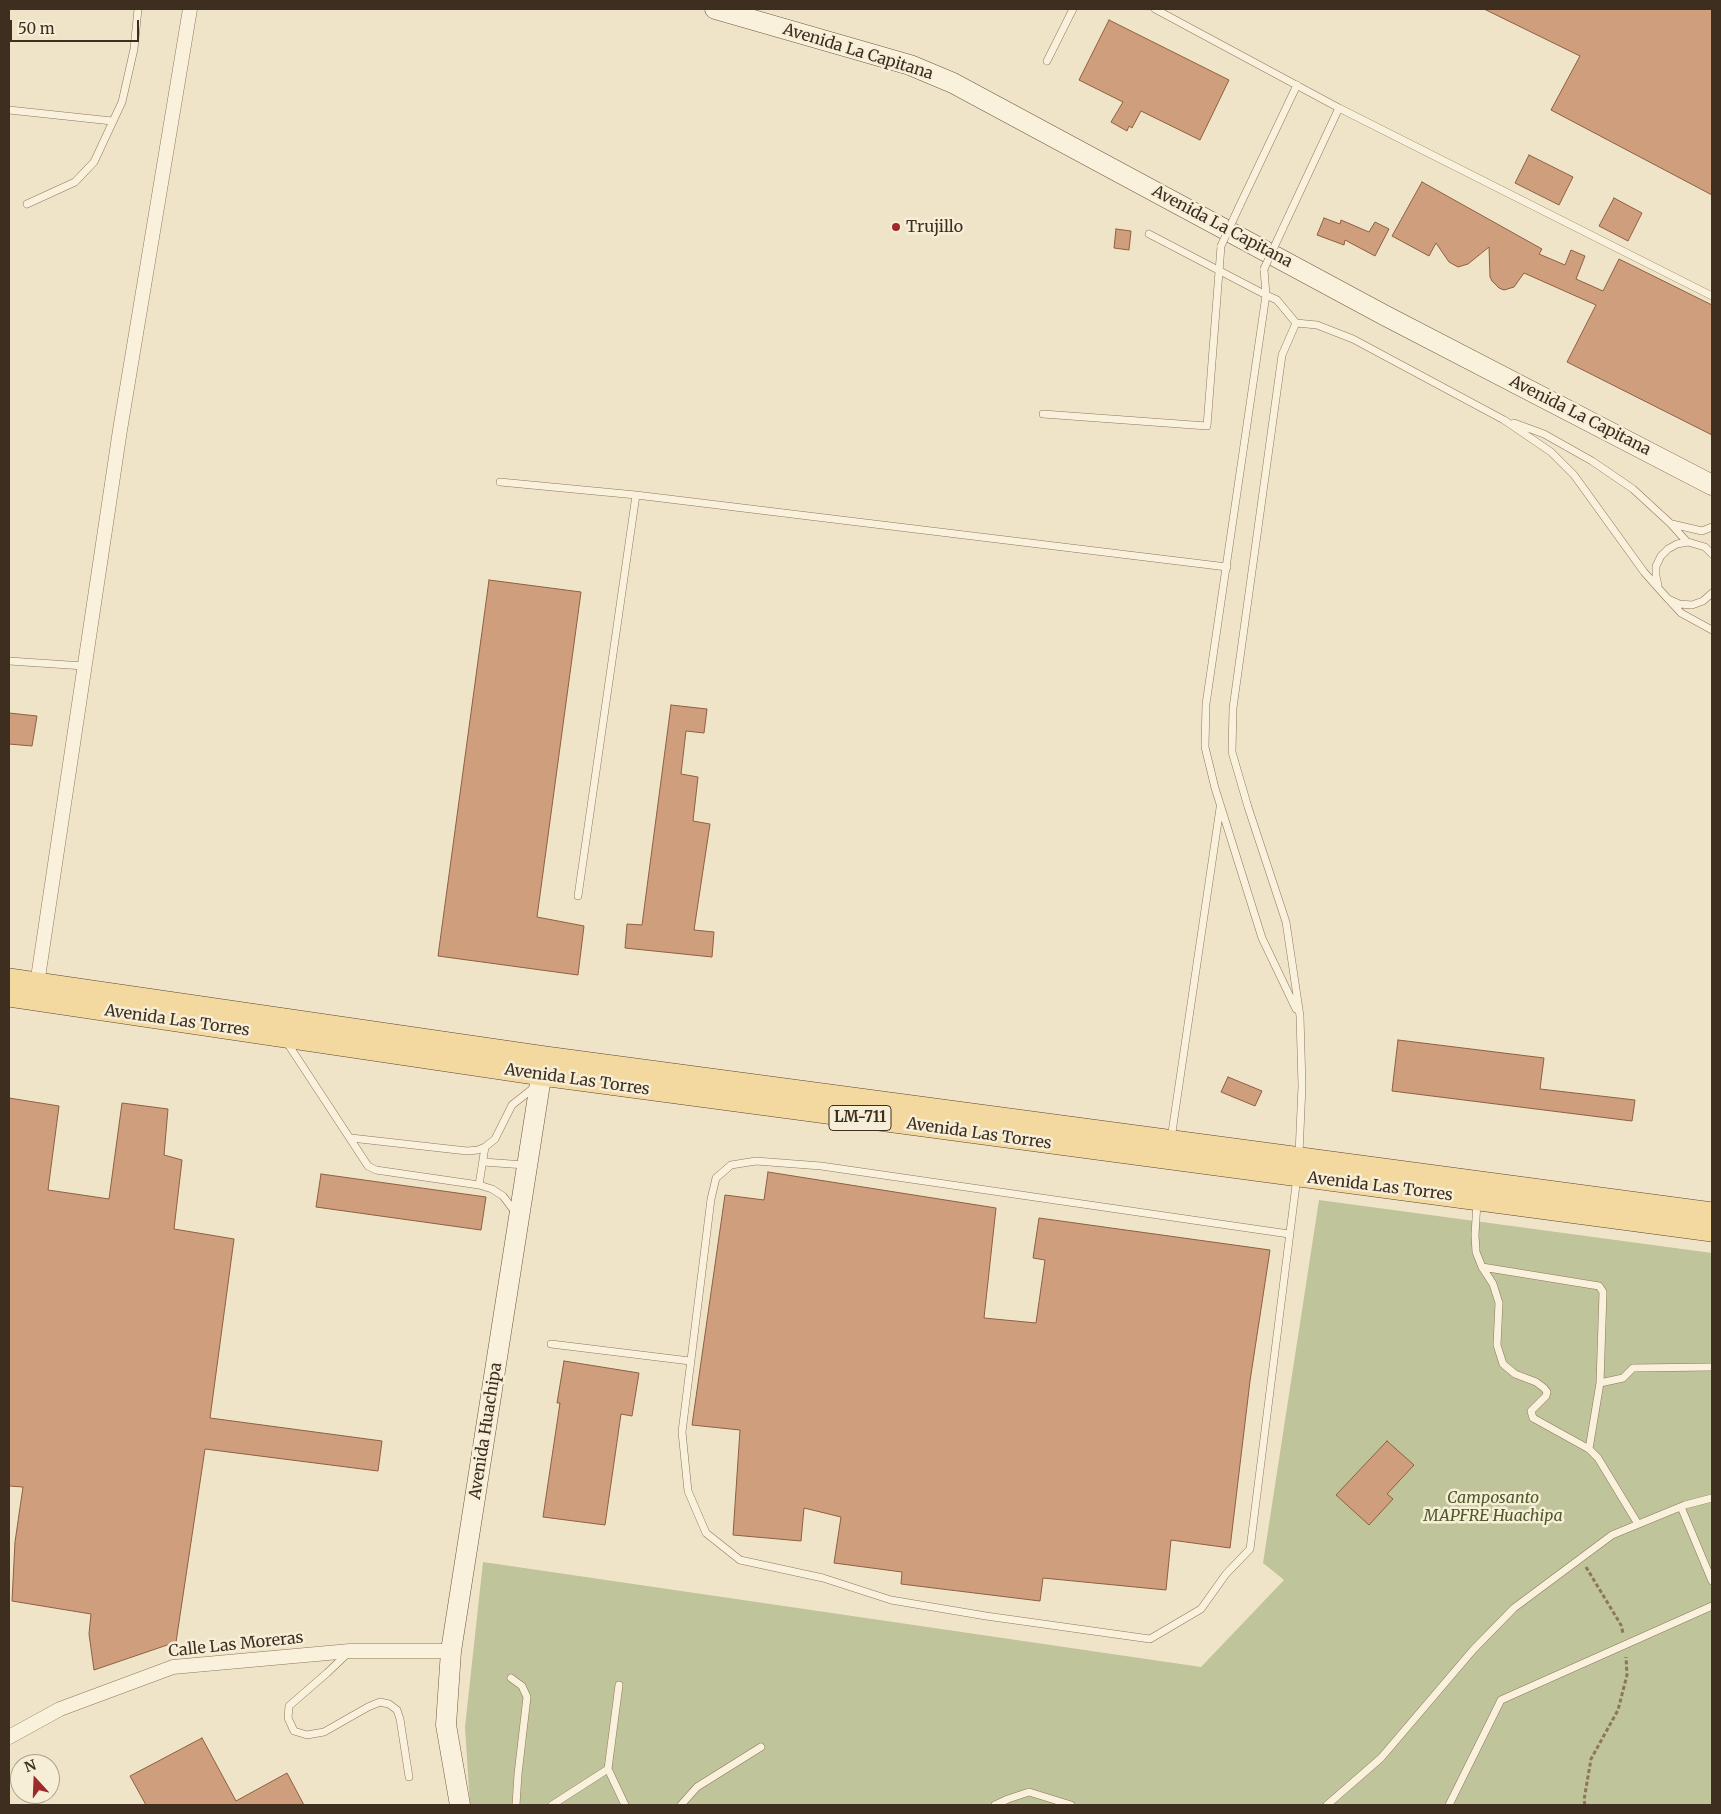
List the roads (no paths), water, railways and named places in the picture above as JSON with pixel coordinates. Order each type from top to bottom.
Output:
[{"type":"main road","name":"Avenida Las Torres","points":[[9,979],[36,991],[283,1037],[1298,1168],[1712,1213]]},
{"type":"main road","name":"Avenida Las Torres","points":[[9,996],[36,991],[543,1071],[1171,1142],[1298,1168],[1477,1200],[1712,1231]]},
{"type":"street","points":[[36,991],[123,411],[190,9]]},
{"type":"street","name":"Avenida La Capitana","points":[[715,9],[910,66],[953,83],[1384,315],[1712,485]]},
{"type":"street","name":"Avenida Huachipa","points":[[460,1805],[446,1725],[451,1651],[543,1071]]},
{"type":"street","name":"Calle Las Moreras","points":[[9,1737],[60,1709],[173,1667],[350,1651],[451,1651]]},
{"type":"lane","points":[[28,204],[75,182],[94,162],[122,102],[134,49],[138,9]]},
{"type":"lane","points":[[1046,61],[1073,9]]},
{"type":"lane","points":[[1155,9],[1339,108],[1712,296]]},
{"type":"lane","points":[[1043,414],[1206,426],[1221,246],[1297,85]]},
{"type":"lane","points":[[1300,1016],[1262,938],[1220,806],[1205,747],[1206,704],[1266,295],[1264,269],[1339,108]]},
{"type":"lane","points":[[9,110],[112,122]]},
{"type":"lane","points":[[1149,234],[1277,300],[1296,323],[1317,325],[1353,339],[1504,420],[1551,452],[1574,475],[1644,572],[1668,599],[1681,613],[1712,630]]},
{"type":"lane","points":[[1290,1234],[822,1166],[756,1161],[730,1165],[716,1178],[711,1199],[682,1432],[688,1491],[706,1533],[740,1560],[823,1578],[891,1600],[986,1616],[1150,1639],[1200,1609],[1226,1574],[1250,1549],[1290,1234],[1298,1168],[1302,1086],[1300,1016],[1286,922],[1232,752],[1233,708],[1282,355],[1296,323]]},
{"type":"lane","points":[[1504,420],[1544,434],[1592,461],[1633,489],[1688,542]]},
{"type":"lane","points":[[500,482],[636,495],[1227,567]]},
{"type":"lane","points":[[578,896],[636,495]]},
{"type":"lane","points":[[1671,524],[1702,532]]},
{"type":"lane","points":[[1688,542],[1712,527]]},
{"type":"lane","points":[[1658,586],[1656,566],[1661,556],[1676,544],[1688,542],[1705,547],[1712,554]]},
{"type":"lane","points":[[1668,599],[1679,604],[1692,605],[1703,601],[1712,593]]},
{"type":"lane","points":[[9,661],[84,666]]},
{"type":"lane","points":[[1171,1142],[1220,806]]},
{"type":"lane","points":[[283,1037],[351,1138],[362,1160],[368,1166],[376,1170],[479,1185],[492,1189],[503,1196],[520,1217]]},
{"type":"lane","points":[[351,1138],[467,1151],[478,1150],[494,1139],[512,1105],[543,1071]]},
{"type":"lane","points":[[479,1185],[486,1146]]},
{"type":"lane","points":[[483,1162],[528,1165]]},
{"type":"lane","points":[[1477,1200],[1476,1252],[1482,1267],[1493,1284],[1499,1303],[1497,1346],[1502,1364],[1515,1374],[1536,1382],[1544,1388],[1547,1392],[1546,1396],[1531,1411],[1533,1418],[1589,1449],[1598,1458],[1638,1524]]},
{"type":"lane","points":[[1482,1267],[1599,1286],[1603,1292],[1600,1383],[1589,1449]]},
{"type":"lane","points":[[551,1344],[690,1361]]},
{"type":"lane","points":[[1600,1383],[1623,1378],[1633,1368],[1712,1367]]},
{"type":"lane","points":[[1327,1805],[1381,1758],[1473,1650],[1514,1608],[1612,1535],[1681,1507],[1712,1498]]},
{"type":"lane","points":[[1681,1507],[1712,1581]]},
{"type":"lane","points":[[1449,1805],[1501,1700],[1712,1606]]},
{"type":"lane","points":[[350,1651],[328,1673],[289,1706],[288,1718],[294,1730],[307,1735],[324,1732],[380,1702],[390,1704],[397,1710],[400,1719],[408,1777]]},
{"type":"lane","points":[[511,1678],[522,1686],[527,1697],[516,1805]]},
{"type":"lane","points":[[618,1685],[608,1769],[625,1805]]},
{"type":"lane","points":[[681,1805],[697,1787],[761,1747]]},
{"type":"lane","points":[[552,1805],[608,1769]]},
{"type":"lane","points":[[995,1805],[1029,1792],[1071,1805]]},
{"type":"place","name":"Trujillo","points":[[896,227]]},
{"type":"park label","name":"Camposanto MAPFRE Huachipa","points":[[1493,1507]]}]
